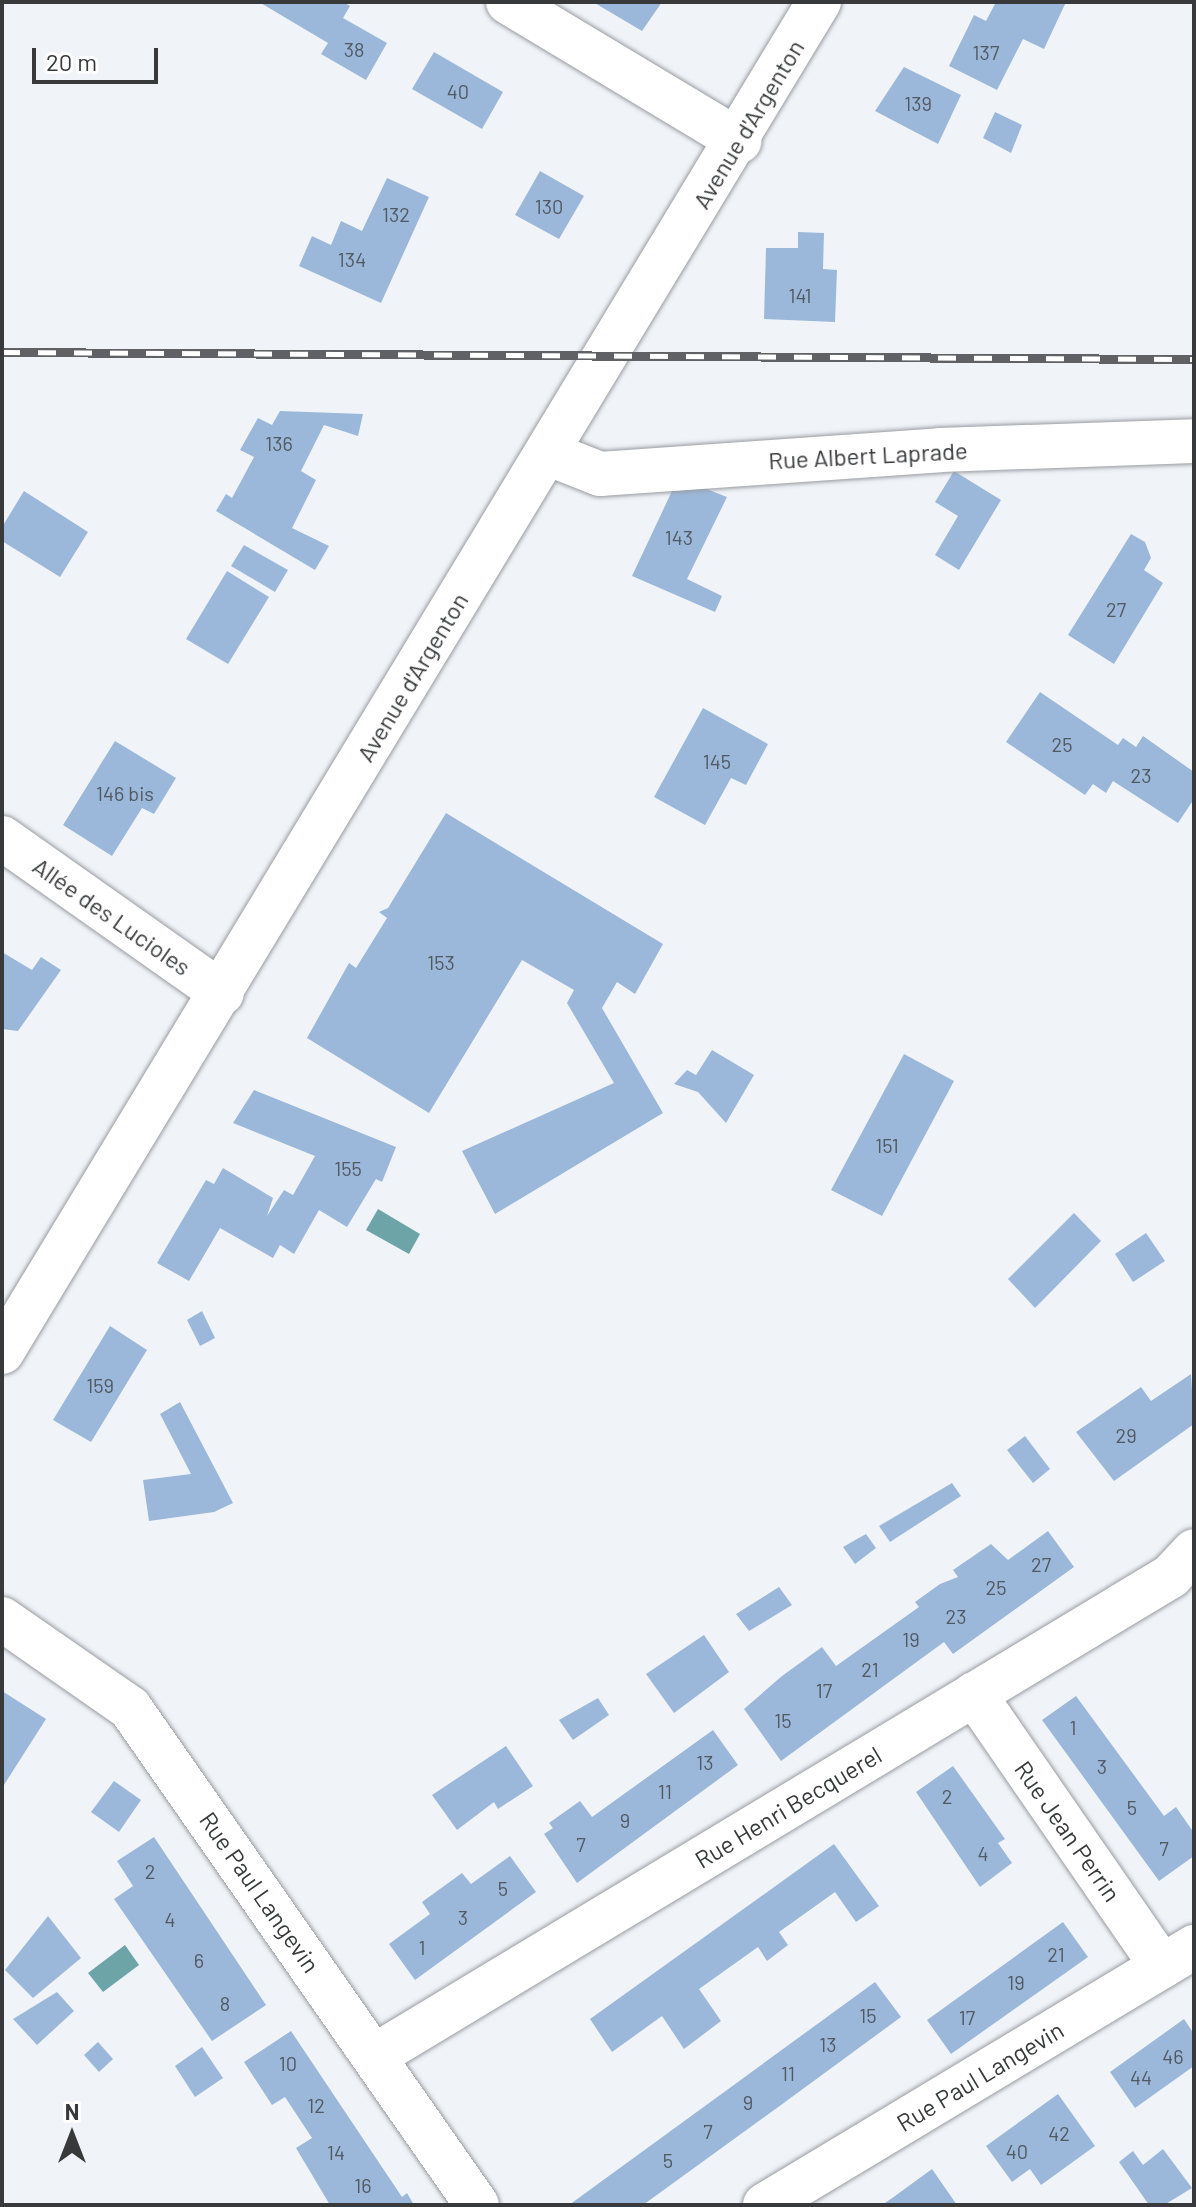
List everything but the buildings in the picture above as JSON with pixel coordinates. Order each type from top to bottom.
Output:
[{"type":"street","points":[[508,2],[739,141]]},
{"type":"street","name":"Avenue d'Argenton","points":[[2,1352],[739,141],[819,2]]},
{"type":"street","name":"Rue Albert Laprade","points":[[547,453],[600,474],[940,450],[1194,441]]},
{"type":"street","name":"Allée des Lucioles","points":[[2,838],[222,993]]},
{"type":"street","name":"Rue Henri Becquerel","points":[[376,2055],[1171,1576],[1194,1551]]},
{"type":"street","name":"Rue Paul Langevin","points":[[2,1619],[130,1708],[376,2055],[477,2205]]},
{"type":"street","name":"Rue Jean Perrin","points":[[974,1694],[1178,1957]]},
{"type":"street","name":"Rue Paul Langevin","points":[[765,2205],[1178,1957]]},
{"type":"water","points":[[378,1209],[420,1234],[409,1254],[366,1230]]},
{"type":"water","points":[[125,1945],[139,1965],[103,1992],[88,1973]]},
{"type":"railway","points":[[2,352],[1194,359]]}]
